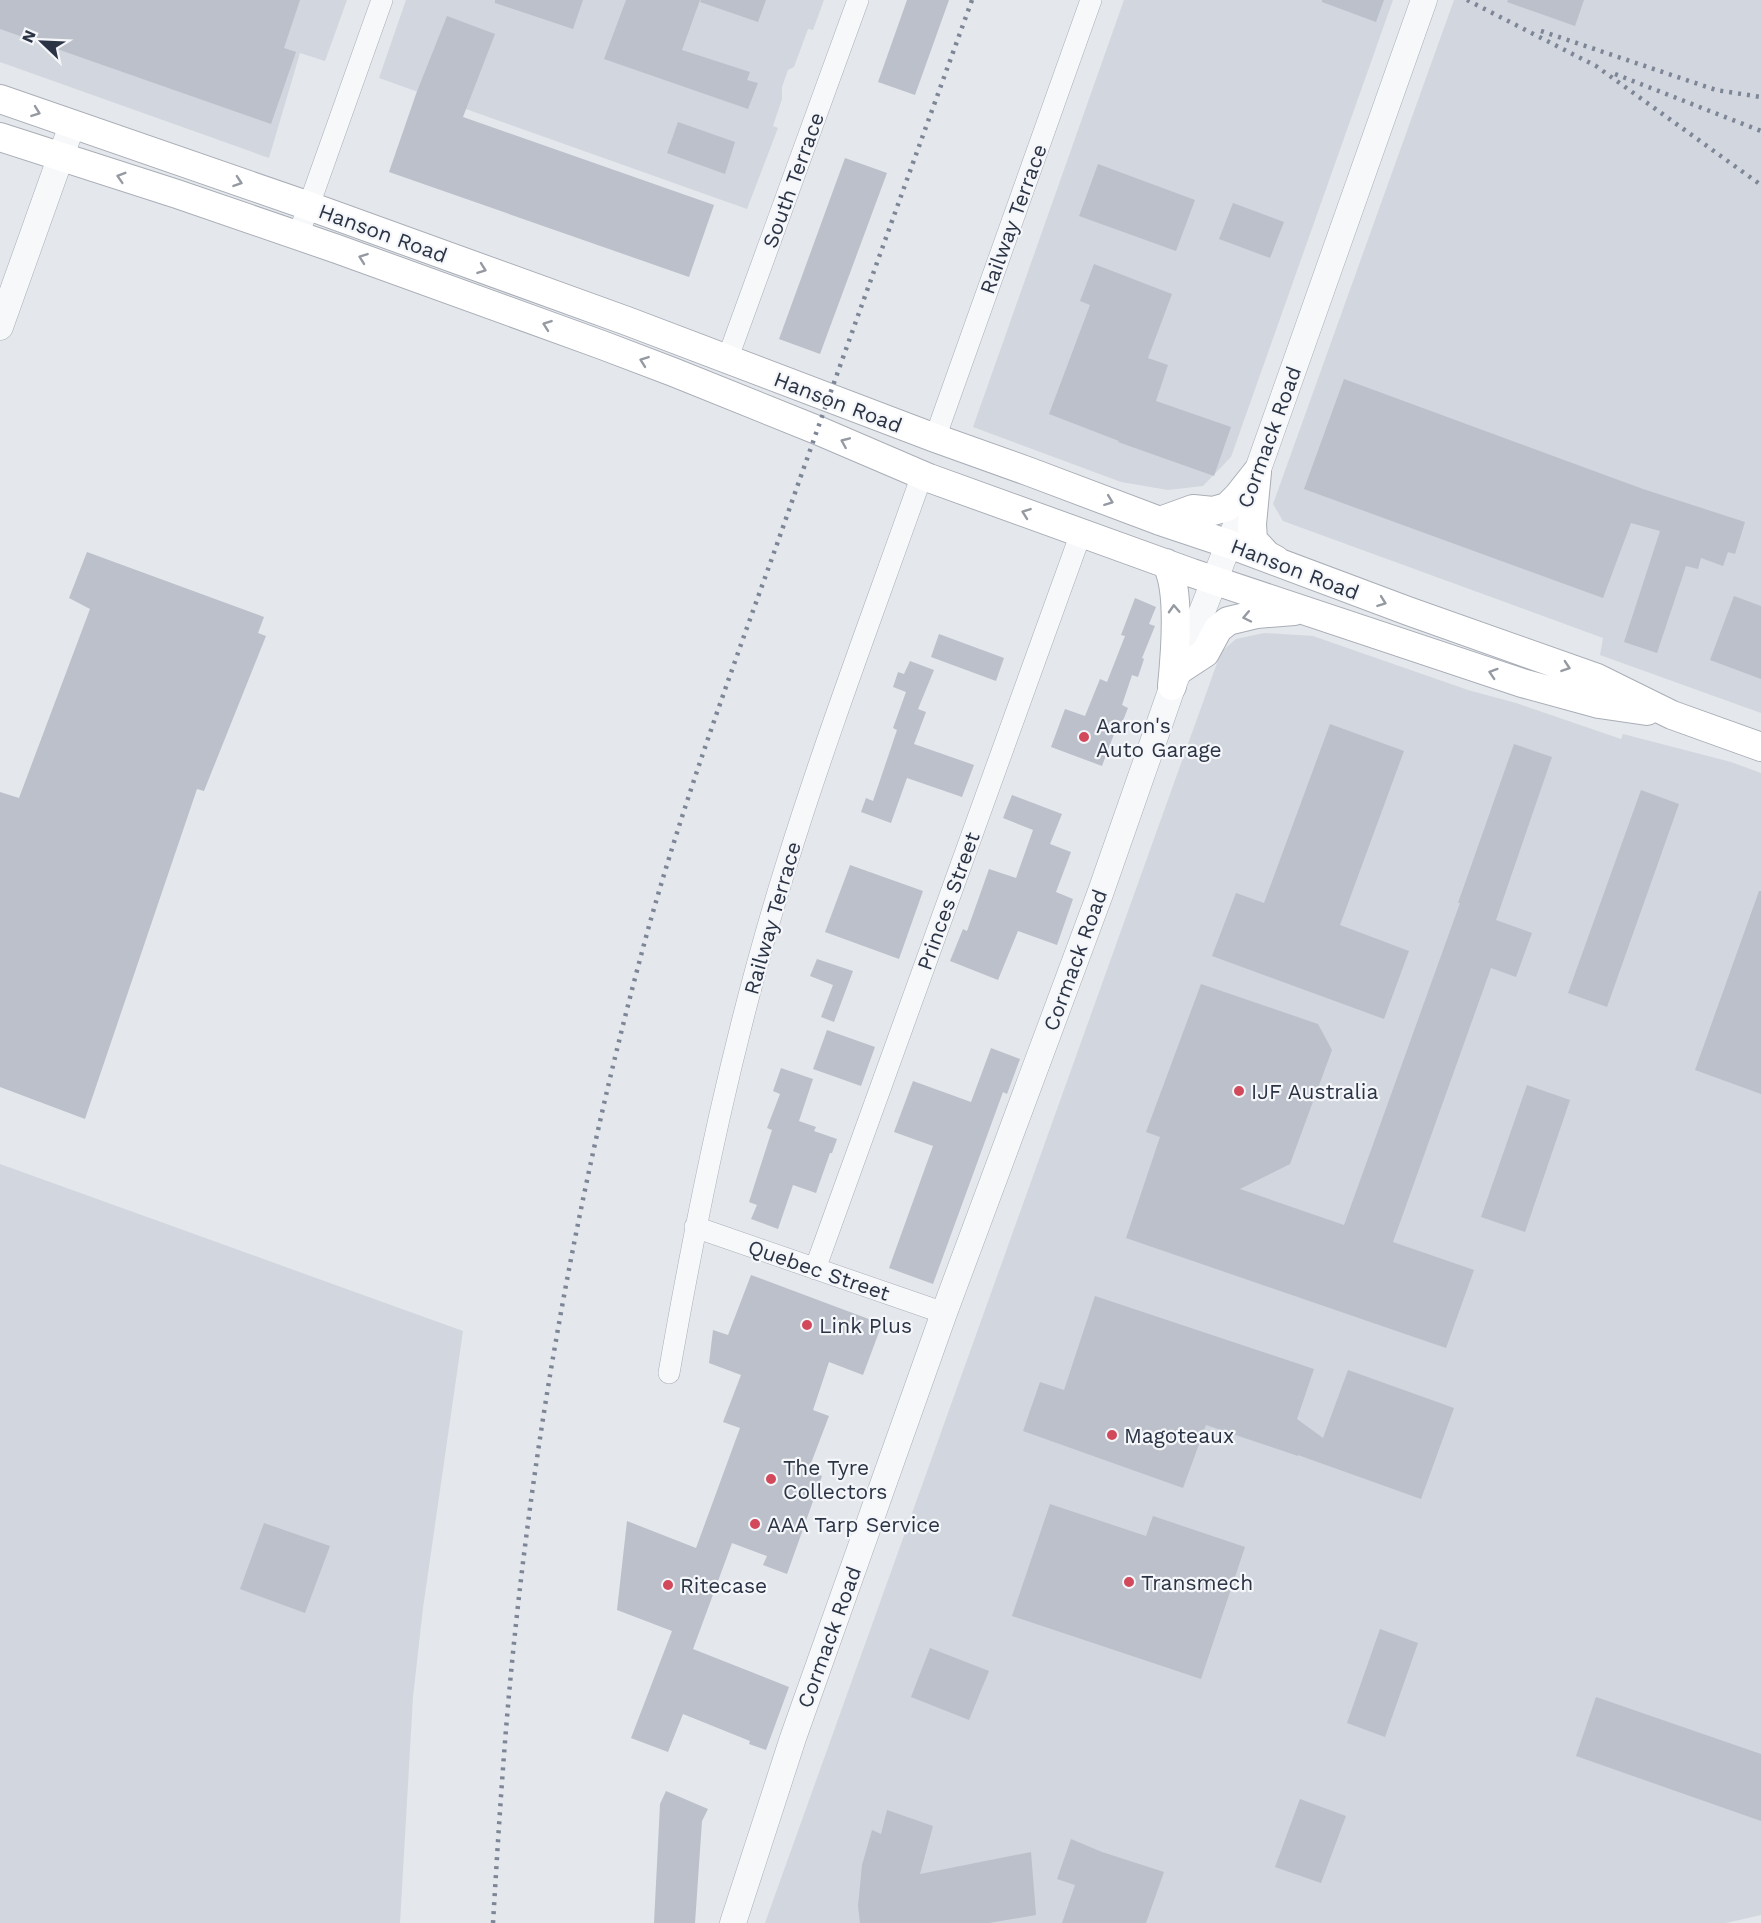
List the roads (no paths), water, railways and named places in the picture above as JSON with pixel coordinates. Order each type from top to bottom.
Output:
[{"type":"main road","name":"Hanson Road","points":[[0,99],[309,206],[627,321],[1160,521],[1598,678],[1672,716],[1761,747]]},
{"type":"main road","name":"Hanson Road","points":[[0,137],[298,236],[673,372],[922,475],[1214,580],[1522,682],[1599,704],[1672,716]]},
{"type":"main road","points":[[673,372],[711,368],[727,360]]},
{"type":"main road","points":[[1160,521],[1193,509],[1213,511],[1227,507],[1257,472]]},
{"type":"main road","points":[[1257,472],[1252,524],[1253,540],[1268,555],[1288,567]]},
{"type":"main road","points":[[1166,563],[1170,570],[1173,587],[1176,642],[1175,679]]},
{"type":"main road","points":[[1175,679],[1205,653],[1218,629],[1228,621],[1257,614],[1305,610]]},
{"type":"street","points":[[298,236],[382,0]]},
{"type":"street","name":"South Terrace","points":[[727,360],[858,0]]},
{"type":"street","name":"Railway Terrace","points":[[935,438],[1091,0]]},
{"type":"street","name":"Cormack Road","points":[[733,1923],[793,1738],[944,1313],[1100,894],[1175,679],[1257,472],[1424,0]]},
{"type":"street","points":[[0,327],[72,125]]},
{"type":"street","name":"Railway Terrace","points":[[669,1373],[695,1227],[722,1102],[785,867],[922,475]]},
{"type":"street","name":"Princes Street","points":[[815,1269],[1081,533]]},
{"type":"street","name":"Quebec Street","points":[[695,1227],[944,1313]]},
{"type":"railway","points":[[493,1923],[508,1704],[533,1484],[582,1203],[625,1018],[663,878],[709,735],[972,0]]},
{"type":"railway","points":[[1467,0],[1596,66],[1761,185]]},
{"type":"railway","points":[[1541,31],[1716,90],[1761,97]]},
{"type":"railway","points":[[1615,74],[1761,131]]},
{"type":"place","name":"Aaron's Auto Garage","points":[[1084,737]]},
{"type":"place","name":"IJF Australia","points":[[1239,1091]]},
{"type":"place","name":"Link Plus","points":[[807,1325]]},
{"type":"place","name":"Magoteaux","points":[[1112,1435]]},
{"type":"place","name":"The Tyre Collectors","points":[[771,1479]]},
{"type":"place","name":"AAA Tarp Service","points":[[755,1524]]},
{"type":"place","name":"Transmech","points":[[1129,1582]]},
{"type":"place","name":"Ritecase","points":[[668,1585]]}]
